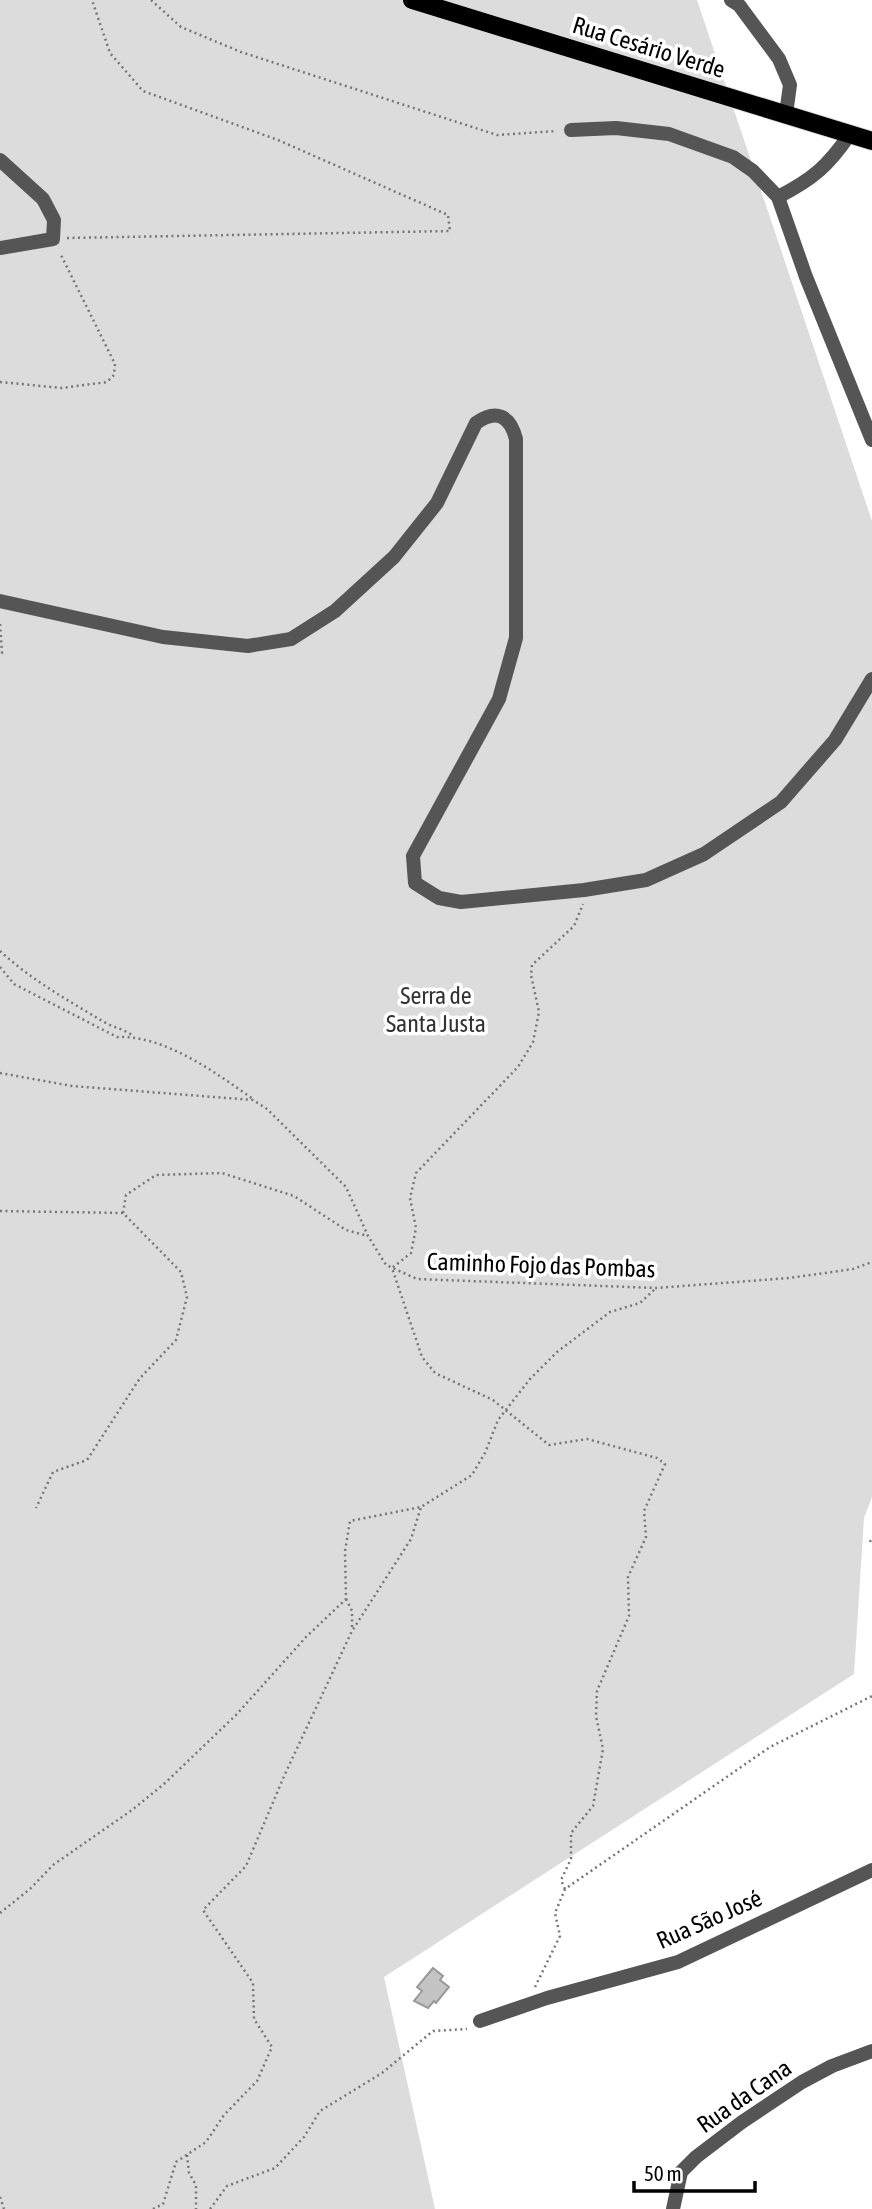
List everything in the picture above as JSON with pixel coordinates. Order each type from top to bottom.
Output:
[{"type":"main road","name":"Rua Cesário Verde","points":[[412,0],[872,141]]},
{"type":"street","points":[[731,0],[739,5],[779,59],[790,85],[786,114]]},
{"type":"street","points":[[570,130],[616,128],[669,134],[733,157],[752,171],[778,197],[806,277],[872,440]]},
{"type":"street","points":[[778,197],[807,182],[834,158],[850,134]]},
{"type":"street","points":[[0,160],[43,199],[54,220],[53,239],[0,248]]},
{"type":"street","points":[[0,601],[163,637],[248,646],[291,639],[335,611],[394,557],[436,503],[476,423],[494,415],[507,419],[516,439],[516,638],[499,699],[413,856],[415,883],[439,898],[461,902],[584,890],[646,880],[704,854],[781,802],[835,740],[872,679]]},
{"type":"street","name":"Rua São José","points":[[480,2021],[547,1998],[678,1962],[872,1870]]},
{"type":"street","name":"Rua da Cana","points":[[673,2209],[681,2172],[696,2157],[802,2082],[832,2066],[872,2051]]},
{"type":"path","points":[[0,382],[62,388],[107,382],[114,375],[115,364],[53,239],[450,231],[448,215],[278,140],[143,91],[110,53],[92,0]]},
{"type":"path","points":[[151,0],[181,27],[242,52],[498,135],[570,130]]},
{"type":"path","points":[[0,624],[0,653]]},
{"type":"path","points":[[565,1889],[561,1880],[571,1859],[571,1833],[593,1806],[603,1749],[596,1716],[597,1691],[629,1616],[628,1577],[646,1537],[644,1511],[665,1464],[657,1458],[587,1439],[549,1445],[493,1399],[435,1373],[422,1357],[392,1268],[411,1253],[416,1228],[410,1198],[416,1173],[518,1067],[533,1042],[539,1012],[531,975],[532,965],[573,926],[583,909],[584,890]]},
{"type":"path","points":[[0,951],[12,962],[88,1012],[112,1027],[127,1031],[133,1037]]},
{"type":"path","name":"Caminho Fojo das Pombas","points":[[0,967],[14,984],[117,1037],[133,1037],[196,1060],[267,1109],[346,1187],[368,1236],[386,1265],[417,1279],[656,1287],[789,1278],[853,1269],[872,1262]]},
{"type":"path","points":[[0,1073],[72,1087],[253,1100]]},
{"type":"path","points":[[123,1213],[126,1195],[156,1175],[222,1173],[294,1196],[346,1230],[368,1236]]},
{"type":"path","points":[[0,1211],[123,1213],[181,1272],[187,1297],[176,1340],[140,1378],[87,1460],[54,1472],[36,1508]]},
{"type":"path","points":[[352,1631],[352,1611],[346,1599],[345,1551],[350,1521],[421,1507],[472,1475],[485,1453],[498,1420],[530,1379],[557,1352],[610,1312],[639,1303],[656,1287]]},
{"type":"path","points":[[153,2209],[163,2204],[176,2162],[206,2142],[224,2115],[257,2081],[272,2047],[254,2019],[253,1983],[203,1910],[246,1866],[285,1774],[352,1631],[411,1539],[421,1507]]},
{"type":"path","points":[[870,1542],[872,1537]]},
{"type":"path","points":[[0,1913],[53,1866],[164,1784],[236,1715],[306,1637],[346,1599]]},
{"type":"path","points":[[547,1998],[533,1992],[561,1936],[555,1913],[565,1889],[770,1747],[872,1696]]},
{"type":"path","points":[[210,2209],[227,2186],[275,2168],[304,2137],[320,2111],[382,2073],[433,2031],[468,2028],[480,2021]]},
{"type":"path","points":[[187,2155],[189,2173],[196,2185],[196,2209]]},
{"type":"path","points":[[0,2197],[4,2209]]},
{"type":"green space","name":"Serra de Santa Justa","points":[[0,0],[697,0],[872,521],[872,1497],[864,1518],[854,1674],[384,1977],[435,2209],[0,2209]]},
{"type":"building","points":[[433,1968],[443,1976],[440,1980],[449,1987],[436,2003],[434,2001],[428,2008],[414,2001],[422,1991],[417,1987]]}]
